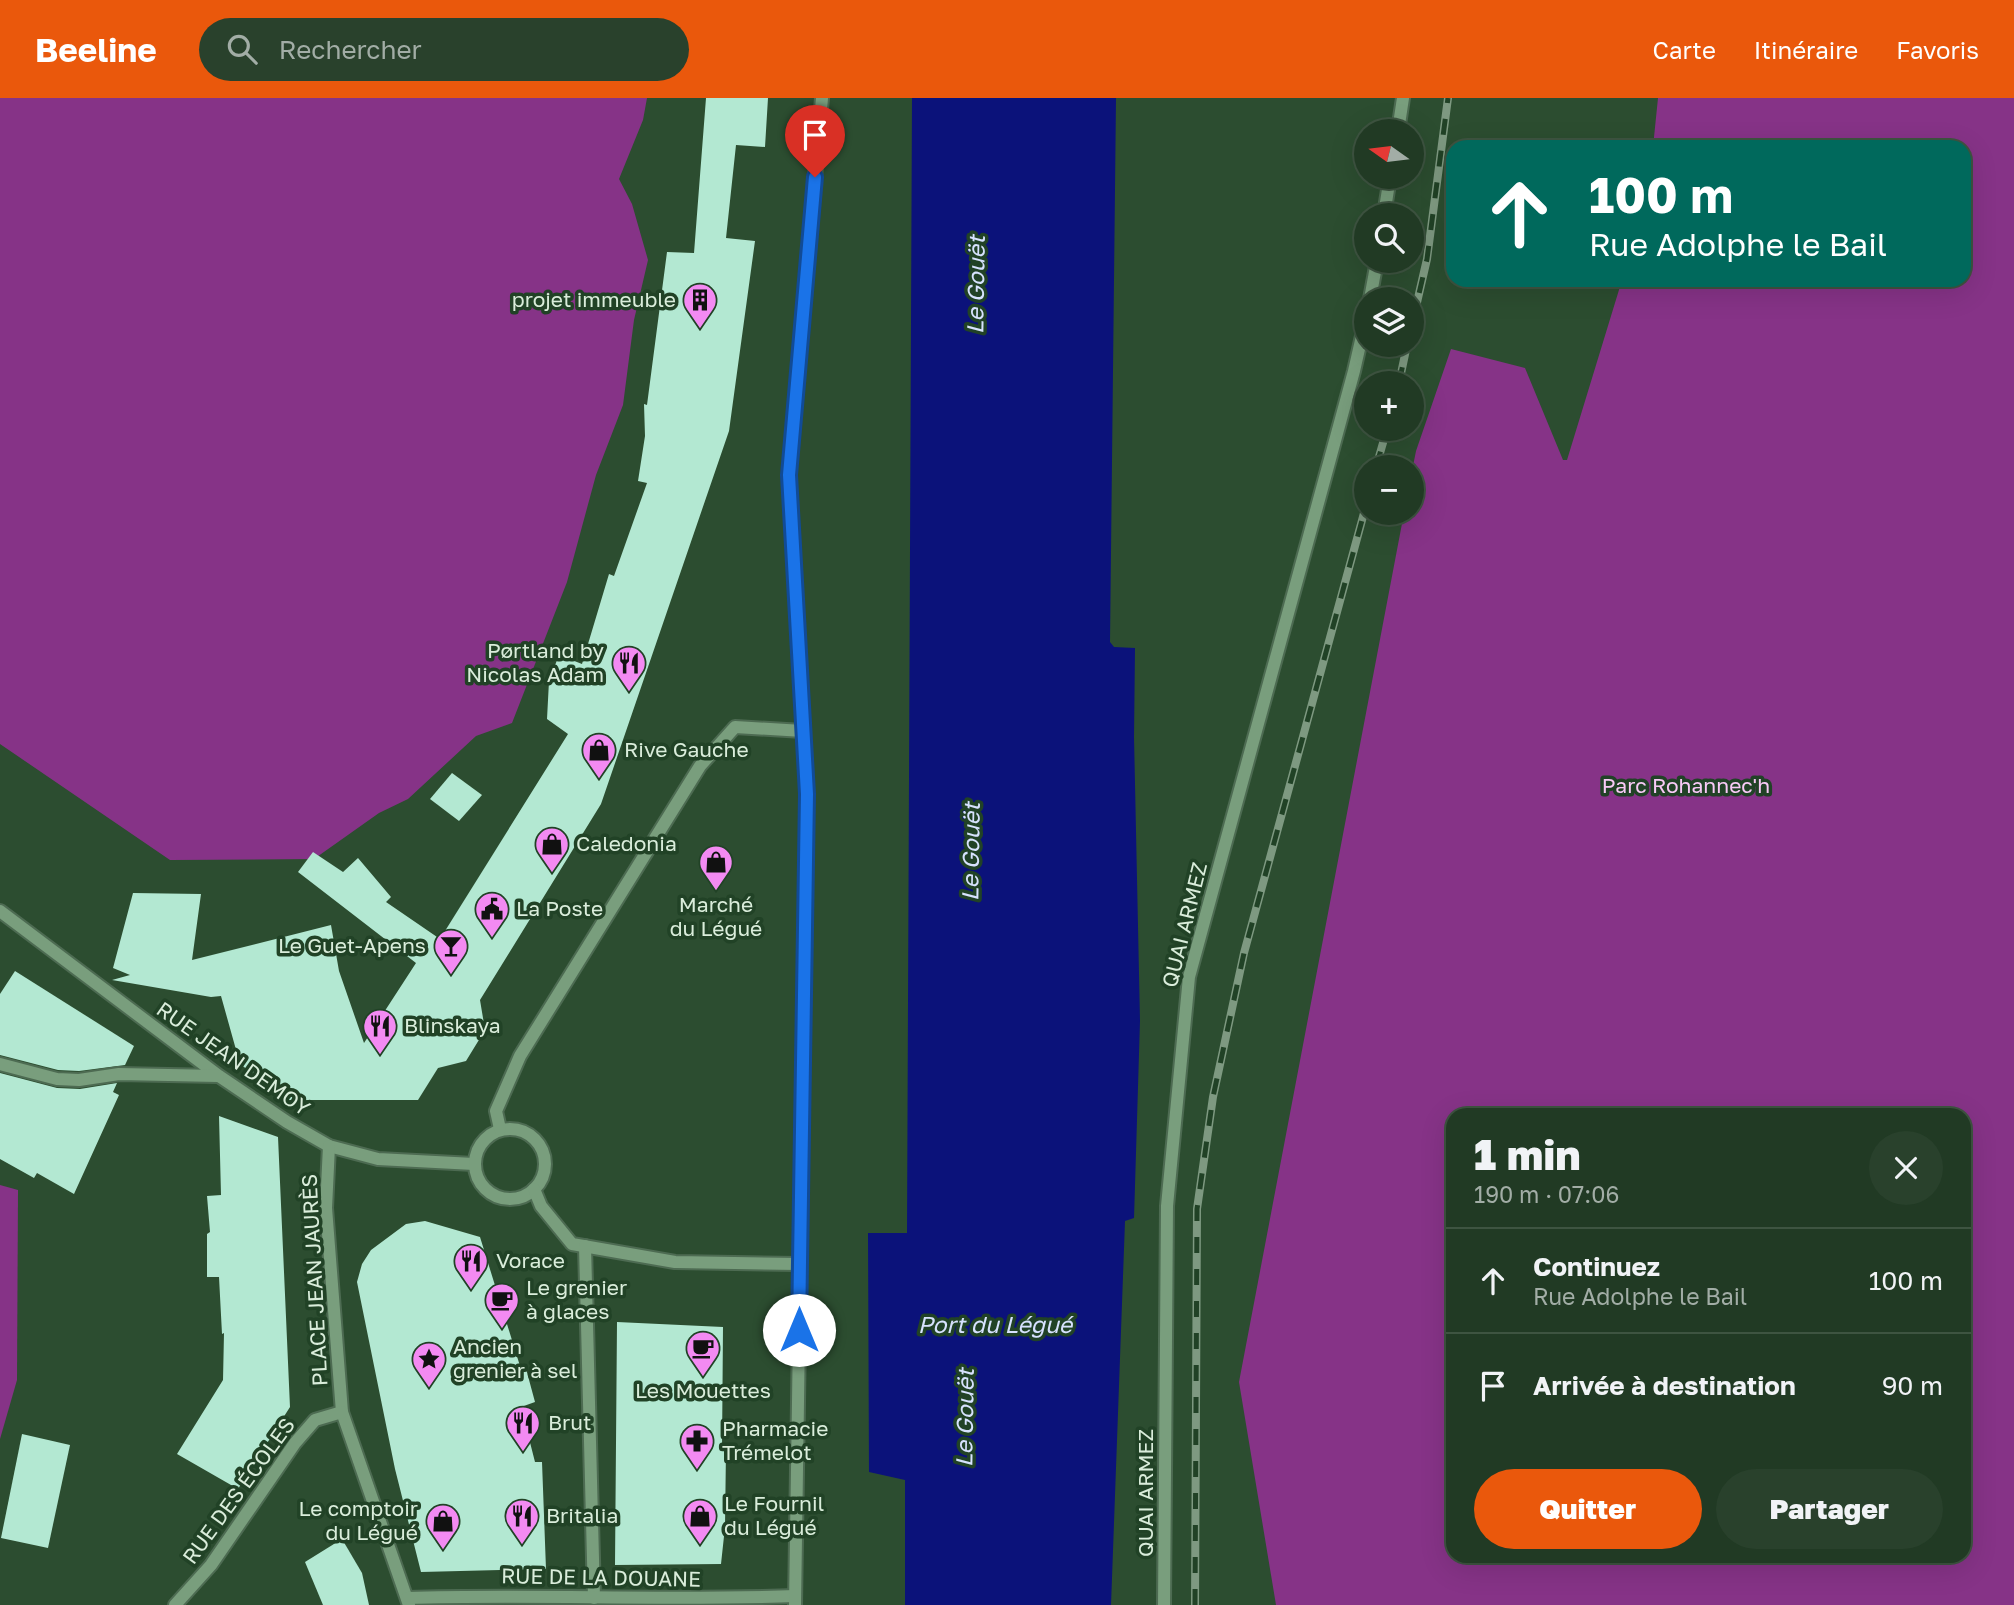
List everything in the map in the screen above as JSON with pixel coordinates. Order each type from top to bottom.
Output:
[{"type":"street","points":[[795,1600],[807,794],[789,475],[822,98]]},
{"type":"street","points":[[1400,119],[1403,98]]},
{"type":"street","name":"QUAI ARMEZ","points":[[1164,1605],[1167,1206],[1189,977],[1357,357]]},
{"type":"street","points":[[500,1129],[496,1111],[520,1056],[700,766],[735,727],[803,731]]},
{"type":"street","name":"RUE JEAN DEMOY","points":[[0,911],[219,1076],[287,1122],[329,1146],[378,1159],[474,1164]]},
{"type":"street","points":[[0,1065],[57,1079],[79,1080],[119,1073],[219,1076]]},
{"type":"street","points":[[500,1129],[524,1131],[533,1137],[540,1146],[545,1168],[534,1189],[514,1199],[502,1198],[482,1186],[474,1164],[481,1142],[500,1129]]},
{"type":"street","name":"PLACE JEAN JAURÈS","points":[[329,1146],[326,1209],[342,1412],[408,1601]]},
{"type":"street","points":[[534,1189],[541,1206],[572,1244],[675,1262],[799,1264]]},
{"type":"street","points":[[585,1246],[594,1598]]},
{"type":"street","name":"RUE DES ÉCOLES","points":[[175,1605],[211,1564],[295,1443],[315,1420],[342,1412]]},
{"type":"street","name":"RUE DE LA DOUANE","points":[[408,1601],[498,1595],[795,1600]]},
{"type":"green space","points":[[0,98],[647,98],[643,120],[619,179],[632,204],[648,260],[634,320],[623,405],[596,475],[567,582],[512,723],[476,736],[408,799],[379,813],[314,859],[170,860],[0,744]]},
{"type":"green space","name":"Parc Rohannec'h","points":[[1658,98],[2014,98],[2014,1605],[1276,1605],[1239,1382],[1402,525],[1424,525],[1424,455],[1415,455],[1416,451],[1419,441],[1424,441],[1424,428],[1451,349],[1525,368],[1563,460],[1567,460],[1620,287],[1971,287],[1971,140],[1654,140]]},
{"type":"green space","points":[[0,1185],[18,1190],[17,1380],[0,1439]]},
{"type":"water","name":"Port du Légué","points":[[912,98],[1116,98],[1110,642],[1114,647],[1135,648],[1134,737],[1140,1021],[1134,1218],[1125,1221],[1111,1605],[905,1605],[905,1480],[869,1472],[868,1233],[907,1233]]},
{"type":"building","points":[[706,98],[768,98],[765,147],[736,145],[726,238],[755,241],[729,431],[601,804],[480,1000],[485,1030],[466,1061],[438,1068],[418,1100],[288,1100],[240,1064],[221,996],[211,997],[112,980],[130,975],[113,968],[133,893],[201,894],[192,960],[331,925],[339,971],[364,1043],[416,963],[298,872],[313,852],[343,872],[358,858],[391,897],[386,902],[440,939],[568,734],[547,719],[549,681],[559,655],[582,664],[609,574],[614,576],[647,483],[638,481],[645,436],[644,404],[647,405],[667,252],[694,253]]},
{"type":"building","points":[[452,773],[482,795],[459,821],[430,799]]},
{"type":"building","points":[[15,971],[134,1046],[125,1065],[79,1071],[58,1070],[0,1055],[0,994]]},
{"type":"building","points":[[0,1073],[57,1088],[80,1089],[117,1083],[113,1092],[119,1095],[74,1194],[37,1173],[34,1178],[0,1159]]},
{"type":"building","points":[[219,1116],[278,1137],[290,1407],[238,1489],[177,1454],[223,1380],[224,1333],[222,1334],[219,1277],[207,1277],[207,1234],[210,1232],[207,1196],[221,1195]]},
{"type":"building","points":[[425,1221],[480,1237],[520,1366],[525,1365],[535,1402],[521,1407],[535,1462],[542,1462],[546,1569],[421,1572],[395,1469],[357,1282],[362,1264],[371,1250],[406,1224]]},
{"type":"building","points":[[617,1322],[723,1327],[722,1449],[726,1449],[725,1527],[721,1564],[615,1565]]},
{"type":"building","points":[[22,1434],[70,1445],[48,1548],[1,1538]]},
{"type":"building","points":[[342,1539],[362,1573],[369,1605],[323,1605],[305,1562]]},
{"type":"railway","points":[[1421,287],[1427,259],[1448,98]]},
{"type":"railway","points":[[1402,371],[1404,357]]},
{"type":"railway","points":[[1379,455],[1384,441]]},
{"type":"railway","points":[[1195,1605],[1197,1209],[1213,1097],[1244,953],[1361,525]]},
{"type":"place","name":"projet immeuble","points":[[700,330]]},
{"type":"place","name":"Pørtland by Nicolas Adam","points":[[629,693]]},
{"type":"place","name":"Rive Gauche","points":[[599,780]]},
{"type":"place","name":"Caledonia","points":[[552,874]]},
{"type":"place","name":"Marché du Légué","points":[[716,892]]},
{"type":"place","name":"La Poste","points":[[492,939]]},
{"type":"place","name":"Le Guet-Apens","points":[[451,976]]},
{"type":"place","name":"Blinskaya","points":[[380,1056]]},
{"type":"place","name":"Vorace","points":[[471,1291]]},
{"type":"place","name":"Le grenier à glaces","points":[[502,1330]]},
{"type":"place","name":"Les Mouettes","points":[[703,1378]]},
{"type":"place","name":"Ancien grenier à sel","points":[[429,1389]]},
{"type":"place","name":"Brut","points":[[523,1453]]},
{"type":"place","name":"Pharmacie Trémelot","points":[[697,1471]]},
{"type":"place","name":"Britalia","points":[[522,1546]]},
{"type":"place","name":"Le Fournil du Légué","points":[[700,1546]]},
{"type":"place","name":"Le comptoir du Légué","points":[[443,1551]]},
{"type":"route","points":[[799,1330],[807,794],[789,475],[815,177]]},
{"type":"water label","name":"Le Gouët","points":[[976,285]]},
{"type":"water label","name":"Le Gouët","points":[[971,852]]},
{"type":"water label","name":"Le Gouët","points":[[965,1418]]}]
